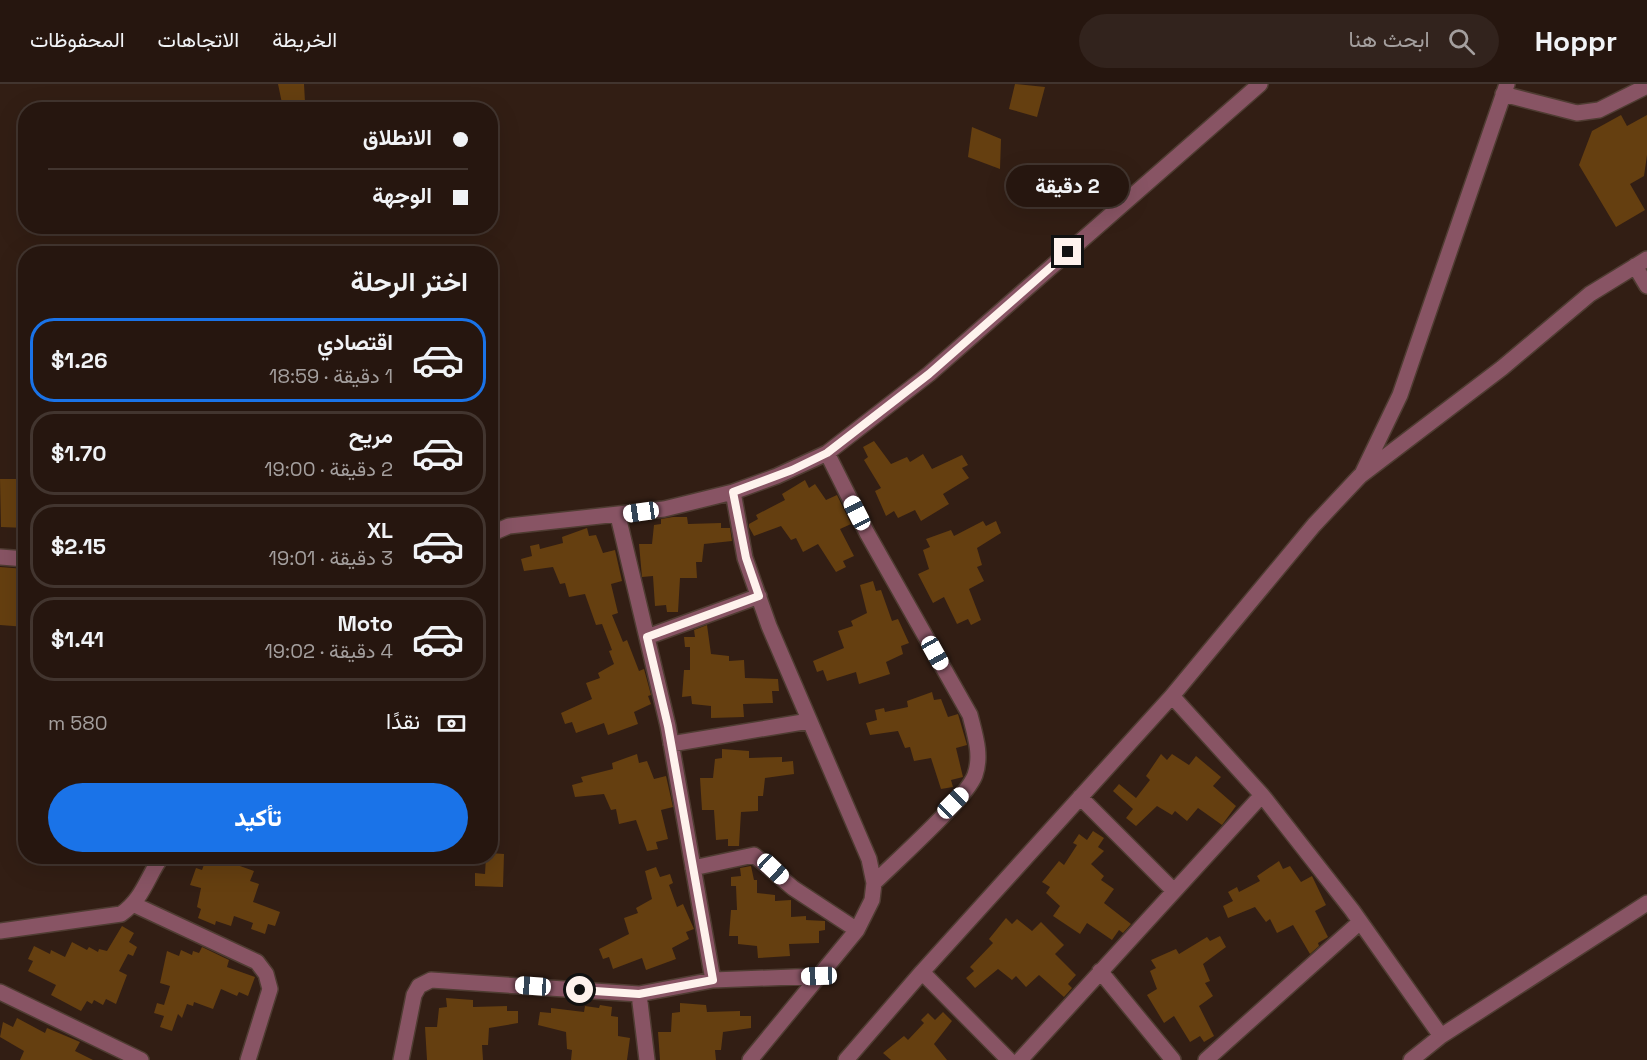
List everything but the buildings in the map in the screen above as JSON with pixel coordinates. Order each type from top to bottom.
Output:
[{"type":"street","points":[[498,531],[509,526],[618,516],[664,509],[733,492],[777,476],[827,453],[929,374],[1260,84]]},
{"type":"street","points":[[1360,477],[1400,395],[1505,89],[1577,113],[1599,110],[1647,86]]},
{"type":"street","points":[[846,1060],[922,972],[1172,696],[1314,525],[1360,477],[1502,368],[1590,294],[1641,263],[1647,286]]},
{"type":"street","points":[[827,453],[867,533],[970,715],[977,741],[978,761],[969,787],[874,883]]},
{"type":"street","points":[[733,492],[746,558],[759,596],[809,721],[869,859],[874,883],[872,900],[857,930],[750,1060]]},
{"type":"street","points":[[618,516],[671,744],[713,980]]},
{"type":"street","points":[[0,557],[18,558]]},
{"type":"street","points":[[647,637],[759,596]]},
{"type":"street","points":[[1172,696],[1262,795],[1360,922],[1441,1036]]},
{"type":"street","points":[[671,744],[809,721]]},
{"type":"street","points":[[1020,1060],[1262,795]]},
{"type":"street","points":[[1080,797],[1174,891]]},
{"type":"street","points":[[693,868],[754,855],[793,888],[857,930]]},
{"type":"street","points":[[0,931],[121,914],[135,905],[158,864]]},
{"type":"street","points":[[1411,1060],[1441,1036],[1647,903]]},
{"type":"street","points":[[135,905],[257,962],[266,974],[270,989],[248,1060]]},
{"type":"street","points":[[1206,1060],[1360,922]]},
{"type":"street","points":[[1100,970],[1173,1060]]},
{"type":"street","points":[[922,972],[1008,1060]]},
{"type":"street","points":[[401,1060],[414,994],[419,986],[431,980],[639,994],[713,980],[819,976]]},
{"type":"street","points":[[0,992],[141,1060]]},
{"type":"street","points":[[639,994],[647,1060]]},
{"type":"route","points":[[580,990],[639,994],[713,980],[668,726],[647,637],[759,596],[746,558],[733,492],[807,464],[827,453],[929,374],[1068,252]]}]
